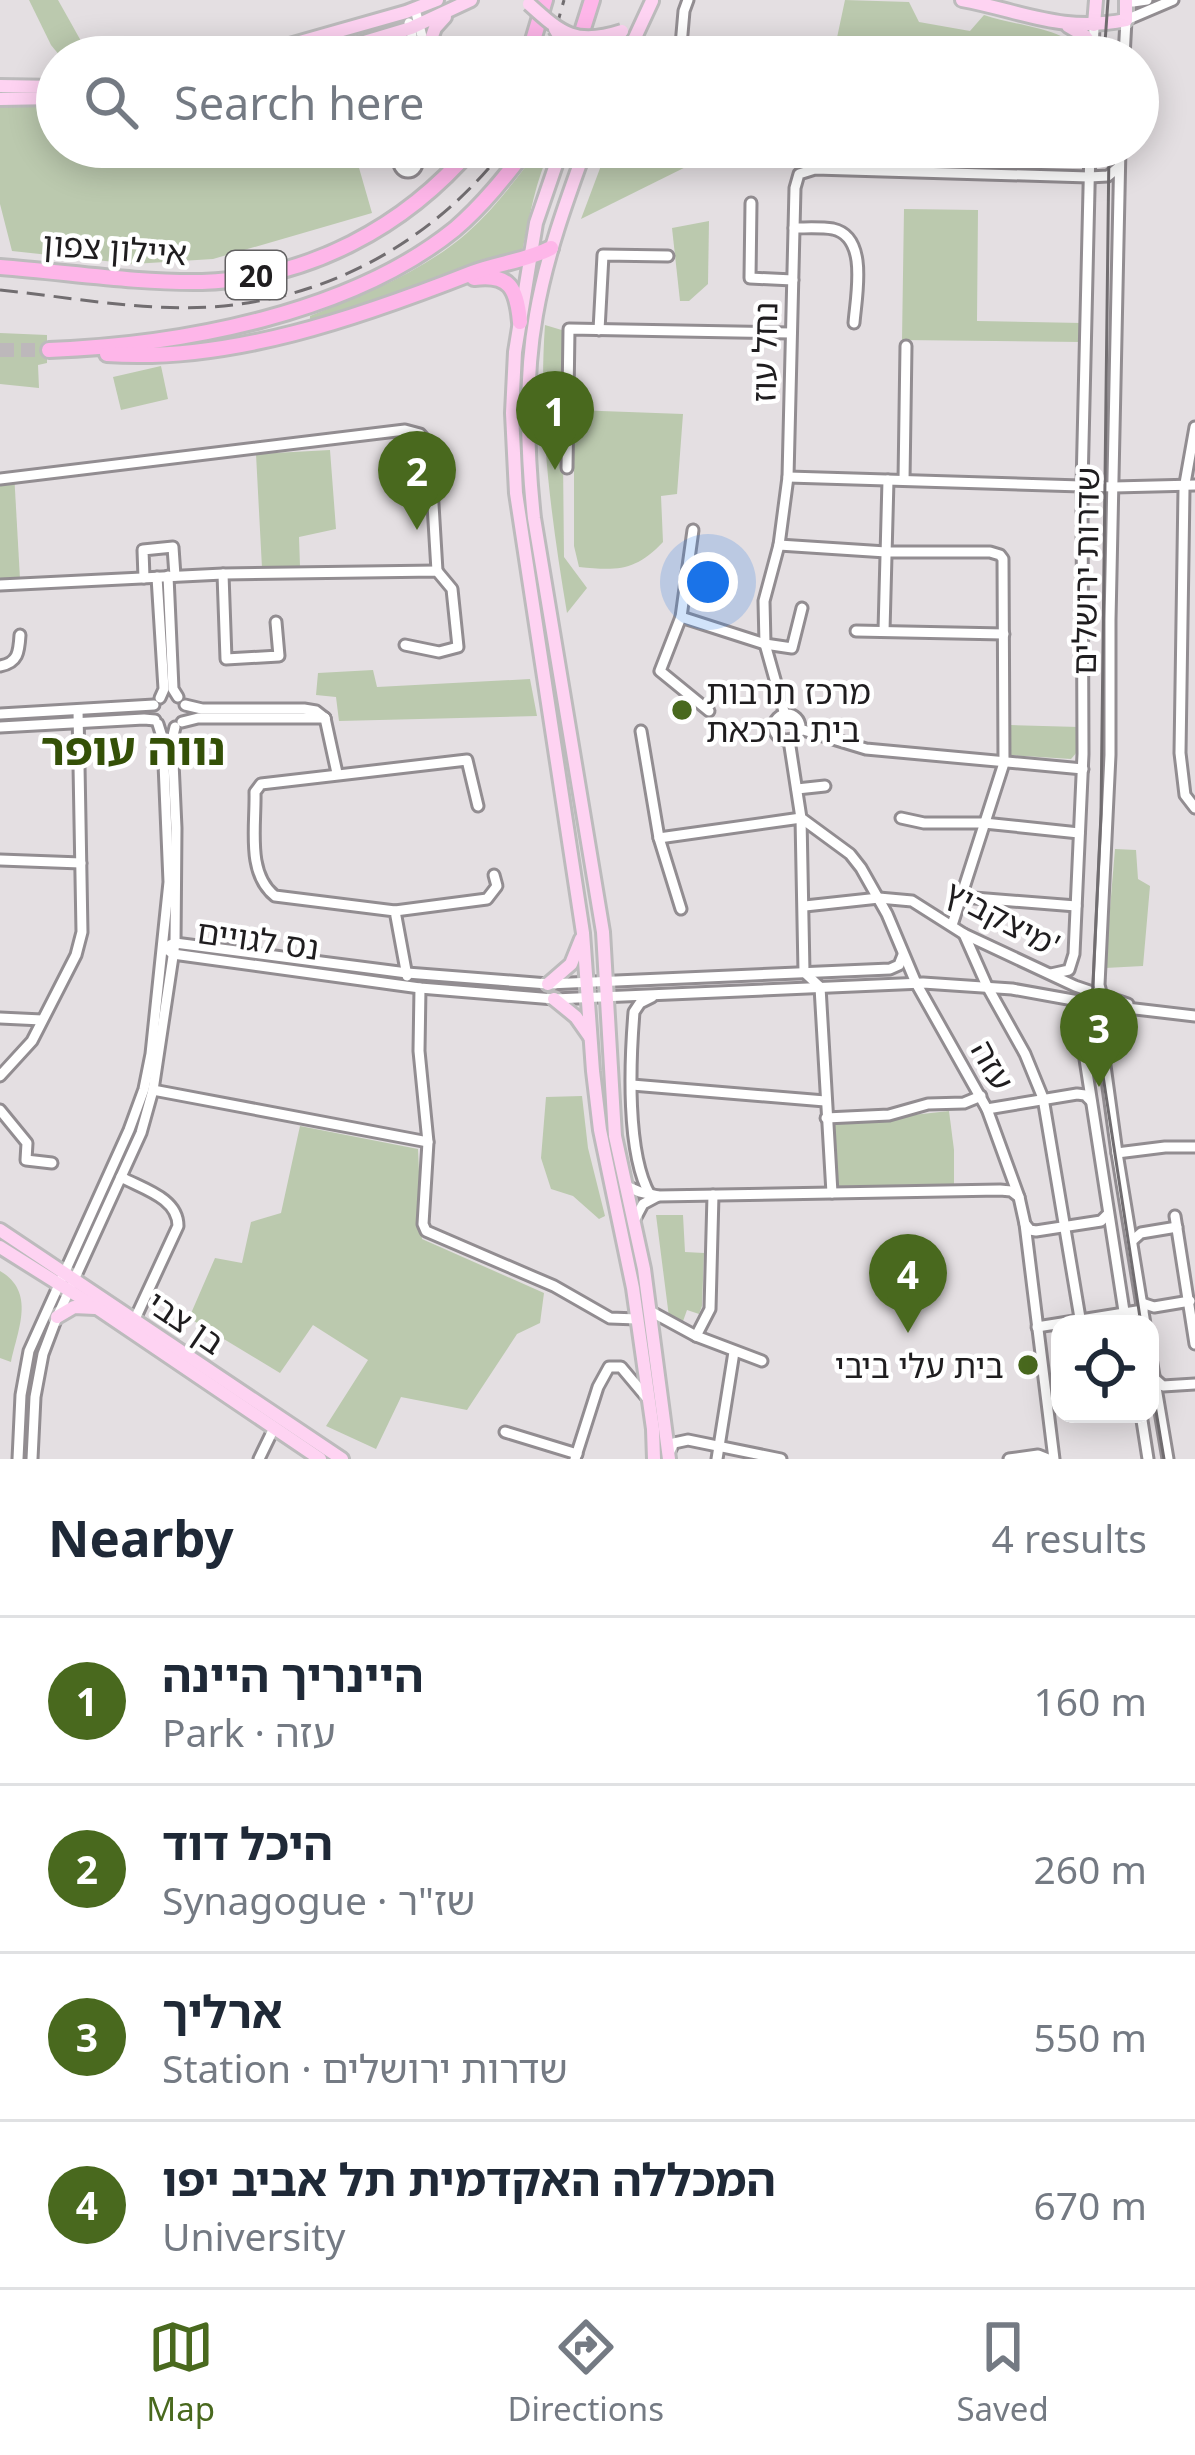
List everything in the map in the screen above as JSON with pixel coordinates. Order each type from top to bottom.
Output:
[{"type":"highway","points":[[534,36],[545,0]]},
{"type":"highway","points":[[580,36],[592,0]]},
{"type":"highway","name":"איילון צפון","points":[[0,267],[196,282],[285,270],[327,256],[374,232],[454,168]]},
{"type":"highway","name":"20","points":[[446,285],[362,314],[264,339],[175,354],[51,350],[184,335],[353,290],[405,263],[455,228],[512,168]]},
{"type":"highway","points":[[446,285],[551,248]]},
{"type":"highway","points":[[446,285],[493,276],[505,280],[515,295],[520,322]]},
{"type":"main road","points":[[320,36],[436,0]]},
{"type":"main road","points":[[385,36],[471,0]]},
{"type":"main road","points":[[962,0],[1061,24],[1083,36]]},
{"type":"main road","points":[[1094,25],[1096,0]]},
{"type":"main road","points":[[1061,24],[1126,20],[1127,0]]},
{"type":"main road","points":[[527,1],[559,36]]},
{"type":"main road","points":[[598,36],[622,31],[652,1]]},
{"type":"main road","points":[[636,36],[652,1]]},
{"type":"main road","points":[[431,36],[454,9]]},
{"type":"main road","points":[[554,28],[582,36]]},
{"type":"main road","points":[[0,86],[36,87]]},
{"type":"main road","points":[[0,99],[36,98]]},
{"type":"main road","points":[[554,168],[544,194],[520,322],[512,401],[516,493],[584,933],[600,1130],[626,1246],[654,1459]]},
{"type":"main road","points":[[579,168],[551,248],[531,350],[529,473],[603,932],[611,1106],[650,1311],[669,1456]]},
{"type":"main road","points":[[548,985],[571,964],[584,933]]},
{"type":"main road","points":[[554,999],[579,1020],[591,1040]]},
{"type":"main road","name":"בן צבי","points":[[0,1230],[97,1308],[320,1459]]},
{"type":"main road","name":"בן צבי","points":[[0,1247],[134,1321],[342,1459]]},
{"type":"main road","points":[[56,1317],[74,1307],[97,1308]]},
{"type":"street","points":[[682,36],[688,0]]},
{"type":"street","points":[[1127,0],[1147,0]]},
{"type":"street","points":[[1125,36],[1126,20],[1173,0]]},
{"type":"street","points":[[411,10],[418,36]]},
{"type":"street","points":[[1094,25],[1094,36]]},
{"type":"street","points":[[1050,174],[1076,168]]},
{"type":"street","name":"שדרות ירושלים","points":[[1051,974],[1066,972],[1073,962],[1083,769],[1082,486],[1089,168]]},
{"type":"street","points":[[1050,174],[1108,176],[1117,168]]},
{"type":"street","name":"שדרות ירושלים","points":[[1119,168],[1110,755],[1099,986],[1100,1029],[1144,1315]]},
{"type":"street","name":"נחל עוז","points":[[764,644],[764,601],[779,545],[788,477],[796,180],[801,172],[815,169],[1050,174]]},
{"type":"street","points":[[751,203],[750,278],[793,280]]},
{"type":"street","points":[[794,227],[836,230],[848,237],[858,262],[854,323]]},
{"type":"street","points":[[599,330],[603,255],[668,256]]},
{"type":"street","points":[[567,468],[569,329],[791,333]]},
{"type":"street","points":[[904,480],[906,346]]},
{"type":"street","points":[[1195,427],[1189,530],[1182,565],[1189,598],[1182,644],[1189,677],[1180,753],[1185,795],[1195,808]]},
{"type":"street","points":[[0,478],[413,431],[428,443],[437,571],[452,589],[458,647],[439,652],[405,645]]},
{"type":"street","points":[[788,477],[1114,488],[1190,485]]},
{"type":"street","points":[[884,631],[887,480]]},
{"type":"street","points":[[693,530],[681,617],[660,671],[709,711]]},
{"type":"street","points":[[779,545],[1000,555],[1004,564],[1004,764],[952,925]]},
{"type":"street","points":[[19,1459],[24,1370],[39,1324],[66,1281],[141,1132],[153,1090],[177,949],[163,740],[157,722],[157,702],[164,689],[167,576],[173,548],[142,550],[144,578]]},
{"type":"street","points":[[1182,565],[1195,565]]},
{"type":"street","points":[[0,585],[223,574],[437,571]]},
{"type":"street","points":[[223,574],[226,659],[279,656],[275,622]]},
{"type":"street","points":[[32,1459],[37,1372],[66,1281],[144,1088],[177,949],[172,740],[186,715],[173,688],[167,576]]},
{"type":"street","points":[[681,617],[764,644],[792,648],[802,608]]},
{"type":"street","points":[[856,631],[1004,634]]},
{"type":"street","points":[[0,667],[16,659],[20,635]]},
{"type":"street","points":[[764,644],[785,715]]},
{"type":"street","points":[[1182,644],[1195,644]]},
{"type":"street","points":[[0,714],[157,702],[169,695],[202,710],[316,711],[325,718],[337,773]]},
{"type":"street","points":[[0,1076],[32,1040],[76,955],[82,932],[78,710]]},
{"type":"street","points":[[785,715],[796,718],[800,729],[789,740],[781,739],[776,721],[785,715]]},
{"type":"street","points":[[1181,716],[1195,716]]},
{"type":"street","points":[[0,727],[144,718],[166,728],[197,718],[325,718]]},
{"type":"street","points":[[800,729],[866,748],[1083,769]]},
{"type":"street","points":[[641,731],[659,838],[681,909]]},
{"type":"street","points":[[789,740],[801,818],[804,972],[820,987],[832,1193]]},
{"type":"street","points":[[1180,753],[1195,753]]},
{"type":"street","points":[[478,806],[467,760],[261,784],[255,792],[257,872],[262,886],[274,896],[395,911],[487,899],[496,886],[494,875]]},
{"type":"street","points":[[797,789],[825,786]]},
{"type":"street","points":[[659,838],[801,818]]},
{"type":"street","name":"עזה","points":[[801,818],[862,868],[916,983],[988,1109],[1025,1224],[1052,1438],[1047,1458]]},
{"type":"street","points":[[901,818],[1079,833]]},
{"type":"street","points":[[0,860],[81,863]]},
{"type":"street","points":[[962,897],[1076,905]]},
{"type":"street","name":"מיצקביץ'","points":[[805,906],[879,898],[912,901],[964,934],[1101,1000]]},
{"type":"street","points":[[395,911],[407,974],[415,988],[428,1142],[426,1231],[554,1286],[610,1318],[637,1319]]},
{"type":"street","points":[[964,934],[1043,1098],[1079,1315]]},
{"type":"street","name":"נס לגויים","points":[[177,949],[415,988],[554,999],[916,983],[1101,1000]]},
{"type":"street","name":"נס לגויים","points":[[177,949],[548,985],[894,968],[901,962],[903,949]]},
{"type":"street","points":[[654,1195],[639,1171],[632,1085],[634,1012],[640,1003],[657,995]]},
{"type":"street","points":[[1076,1000],[1125,1315]]},
{"type":"street","points":[[1101,1000],[1195,1016]]},
{"type":"street","points":[[0,1018],[41,1020]]},
{"type":"street","points":[[632,1085],[825,1101]]},
{"type":"street","points":[[153,1090],[428,1142]]},
{"type":"street","points":[[988,1109],[1081,1094],[1092,1103]]},
{"type":"street","points":[[826,1118],[889,1114],[964,1103],[980,1096]]},
{"type":"street","points":[[1092,1103],[1110,1097]]},
{"type":"street","points":[[0,1110],[27,1143],[26,1160],[52,1162]]},
{"type":"street","points":[[1099,1148],[1195,1147]]},
{"type":"street","points":[[1000,1190],[1012,1175]]},
{"type":"street","points":[[121,1177],[172,1204],[178,1213],[178,1226],[134,1321]]},
{"type":"street","points":[[625,1185],[654,1195],[1000,1190],[1019,1197]]},
{"type":"street","points":[[634,1222],[654,1195]]},
{"type":"street","points":[[696,1336],[710,1309],[712,1195]]},
{"type":"street","points":[[1025,1224],[1032,1231],[1104,1220],[1109,1215],[1127,1216]]},
{"type":"street","points":[[1132,1245],[1138,1234],[1176,1221],[1195,1344]]},
{"type":"street","points":[[1129,1315],[1142,1305],[1192,1301]]},
{"type":"street","points":[[650,1311],[696,1336],[762,1361]]},
{"type":"street","points":[[1037,1327],[1051,1325]]},
{"type":"street","points":[[717,1459],[734,1352]]},
{"type":"street","points":[[505,1432],[576,1456],[598,1388],[606,1370],[614,1365],[624,1370],[650,1402]]},
{"type":"street","points":[[1159,1383],[1195,1384]]},
{"type":"street","points":[[1046,1401],[1051,1400]]},
{"type":"street","points":[[1159,1413],[1168,1459]]},
{"type":"street","points":[[1142,1423],[1148,1459]]},
{"type":"street","points":[[259,1459],[274,1428]]},
{"type":"street","points":[[669,1456],[674,1443],[683,1440],[781,1459]]},
{"type":"street","points":[[1009,1459],[1047,1458]]},
{"type":"green space","points":[[29,0],[58,0],[78,36],[47,36]]},
{"type":"green space","points":[[845,0],[909,2],[919,22],[970,31],[984,15],[1060,36],[837,36]]},
{"type":"green space","points":[[36,104],[36,168],[359,168],[372,213],[213,259],[133,264],[12,251],[0,204],[0,107]]},
{"type":"green space","points":[[525,168],[543,168],[522,252],[467,266],[386,301],[310,321],[310,316],[392,281],[450,247]]},
{"type":"green space","points":[[600,168],[684,168],[581,219]]},
{"type":"green space","points":[[904,209],[978,210],[977,321],[1082,323],[1081,342],[902,340]]},
{"type":"green space","points":[[709,221],[708,284],[689,301],[680,301],[672,228]]},
{"type":"green space","points":[[545,325],[565,331],[564,557],[587,588],[567,613],[547,469]]},
{"type":"green space","points":[[0,333],[47,335],[47,363],[38,365],[39,388],[0,384]]},
{"type":"green space","points":[[161,366],[168,399],[121,410],[113,377]]},
{"type":"green space","points":[[574,410],[683,414],[677,494],[661,496],[663,542],[635,564],[579,567],[574,546]]},
{"type":"green space","points":[[330,450],[336,529],[299,537],[300,566],[262,568],[256,454]]},
{"type":"green space","points":[[14,472],[20,579],[0,581],[0,474]]},
{"type":"green space","points":[[373,670],[377,687],[530,679],[537,716],[339,721],[336,697],[316,695],[318,673]]},
{"type":"green space","points":[[1011,725],[1079,727],[1078,751],[1071,759],[1010,755]]},
{"type":"green space","points":[[1115,849],[1136,850],[1138,879],[1150,886],[1143,966],[1105,968]]},
{"type":"green space","points":[[582,1096],[588,1148],[605,1216],[599,1219],[573,1196],[551,1189],[541,1158],[546,1097]]},
{"type":"green space","points":[[949,1111],[954,1184],[836,1186],[831,1124]]},
{"type":"green space","points":[[300,1126],[418,1149],[422,1239],[544,1293],[540,1323],[517,1334],[467,1410],[401,1397],[376,1449],[326,1426],[368,1360],[313,1325],[280,1373],[189,1318],[215,1258],[242,1263],[251,1222],[281,1213]]},
{"type":"green space","points":[[656,1215],[683,1215],[685,1252],[704,1253],[702,1306],[699,1314],[687,1310],[682,1324],[669,1317]]},
{"type":"green space","points":[[0,1271],[18,1289],[21,1300],[11,1362],[0,1358]]},
{"type":"tunnel","points":[[0,350],[49,350]]},
{"type":"tram line","points":[[1105,36],[1108,0]]},
{"type":"tram line","points":[[1109,168],[1101,814],[1092,1004],[1140,1315]]},
{"type":"tram line","points":[[1158,1423],[1164,1459]]},
{"type":"railway","points":[[554,36],[564,0]]},
{"type":"railway","points":[[0,290],[184,308],[254,302],[296,292],[375,260],[412,237],[488,168]]},
{"type":"place","name":"היינריך היינה","points":[[555,470]]},
{"type":"place","name":"היכל דוד","points":[[417,530]]},
{"type":"place","name":"מרכז תרבות בית ברכאת","points":[[682,710]]},
{"type":"place","name":"ארליך","points":[[1099,1087]]},
{"type":"place","name":"המכללה האקדמית תל אביב יפו","points":[[908,1333]]},
{"type":"place","name":"בית עלי ביבי","points":[[1028,1365]]},
{"type":"district","name":"נווה עופר","points":[[133,747]]}]
